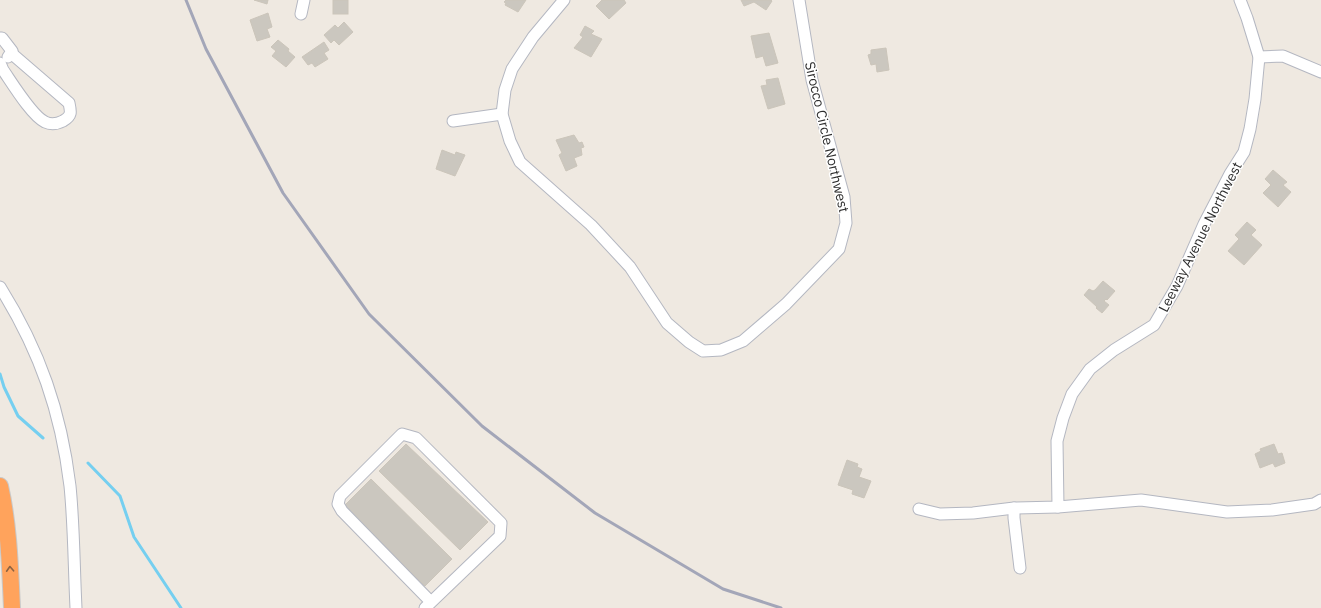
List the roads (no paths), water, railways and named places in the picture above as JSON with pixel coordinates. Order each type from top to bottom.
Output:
[{"type":"highway","points":[[0,486],[9,546],[12,608]]},
{"type":"street","points":[[301,14],[304,0]]},
{"type":"street","name":"Sirocco Circle Northwest","points":[[564,0],[533,37],[512,69],[505,90],[502,114],[510,140],[520,162],[591,225],[630,268],[667,322],[703,351],[721,350],[743,341],[786,304],[839,249],[846,223],[844,198],[812,80],[799,0]]},
{"type":"street","name":"Leeway Avenue Northwest","points":[[1058,507],[1057,441],[1063,418],[1072,394],[1090,369],[1114,350],[1154,325],[1177,286],[1204,224],[1230,174],[1244,152],[1250,129],[1255,99],[1259,57],[1240,0]]},
{"type":"street","points":[[0,38],[2,38],[12,51],[11,53],[69,103],[71,111],[68,118],[59,123],[52,124],[38,117],[6,75],[0,62],[7,58],[11,53]]},
{"type":"street","points":[[1259,57],[1283,56],[1321,72]]},
{"type":"street","points":[[453,121],[502,114]]},
{"type":"street","points":[[0,287],[19,319],[36,354],[47,382],[59,423],[70,488],[76,608]]},
{"type":"street","points":[[402,434],[416,438],[501,523],[500,536],[428,605],[342,511],[338,504],[340,496],[402,434]]},
{"type":"street","points":[[919,509],[940,514],[973,513],[1014,508],[1058,507],[1141,500],[1227,512],[1272,510],[1314,504],[1321,500]]},
{"type":"street","points":[[1014,508],[1020,568]]},
{"type":"waterway","points":[[0,374],[4,387],[18,416],[43,438]]},
{"type":"waterway","points":[[88,463],[120,496],[134,537],[181,608]]},
{"type":"railway","points":[[186,0],[206,49],[283,193],[369,314],[482,426],[595,513],[723,589],[781,608]]}]
